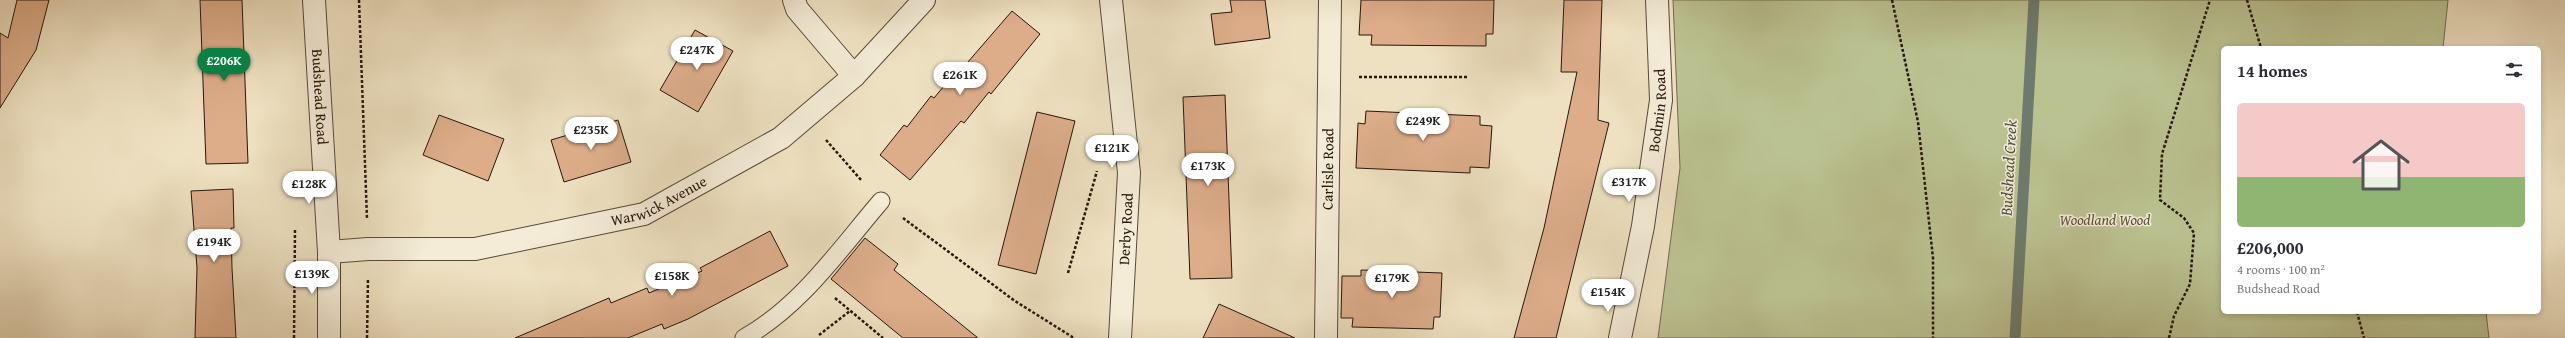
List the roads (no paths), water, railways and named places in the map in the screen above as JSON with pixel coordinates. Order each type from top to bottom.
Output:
[{"type":"street","name":"Budshead Road","points":[[314,0],[328,252],[329,338]]},
{"type":"street","points":[[794,0],[797,9],[854,76]]},
{"type":"street","name":"Warwick Avenue","points":[[328,252],[368,249],[475,249],[644,214],[781,138],[854,76],[924,0]]},
{"type":"street","name":"Derby Road","points":[[1111,0],[1129,173],[1120,338]]},
{"type":"street","name":"Carlisle Road","points":[[1326,338],[1330,0]]},
{"type":"street","name":"Bodmin Road","points":[[1620,338],[1643,226],[1661,100],[1657,0]]},
{"type":"lane","points":[[744,338],[762,328],[813,283],[829,261],[880,201]]},
{"type":"waterway","name":"Budshead Creek","points":[[2015,338],[2034,0]]},
{"type":"park label","name":"Woodland Wood","points":[[2105,220]]}]
